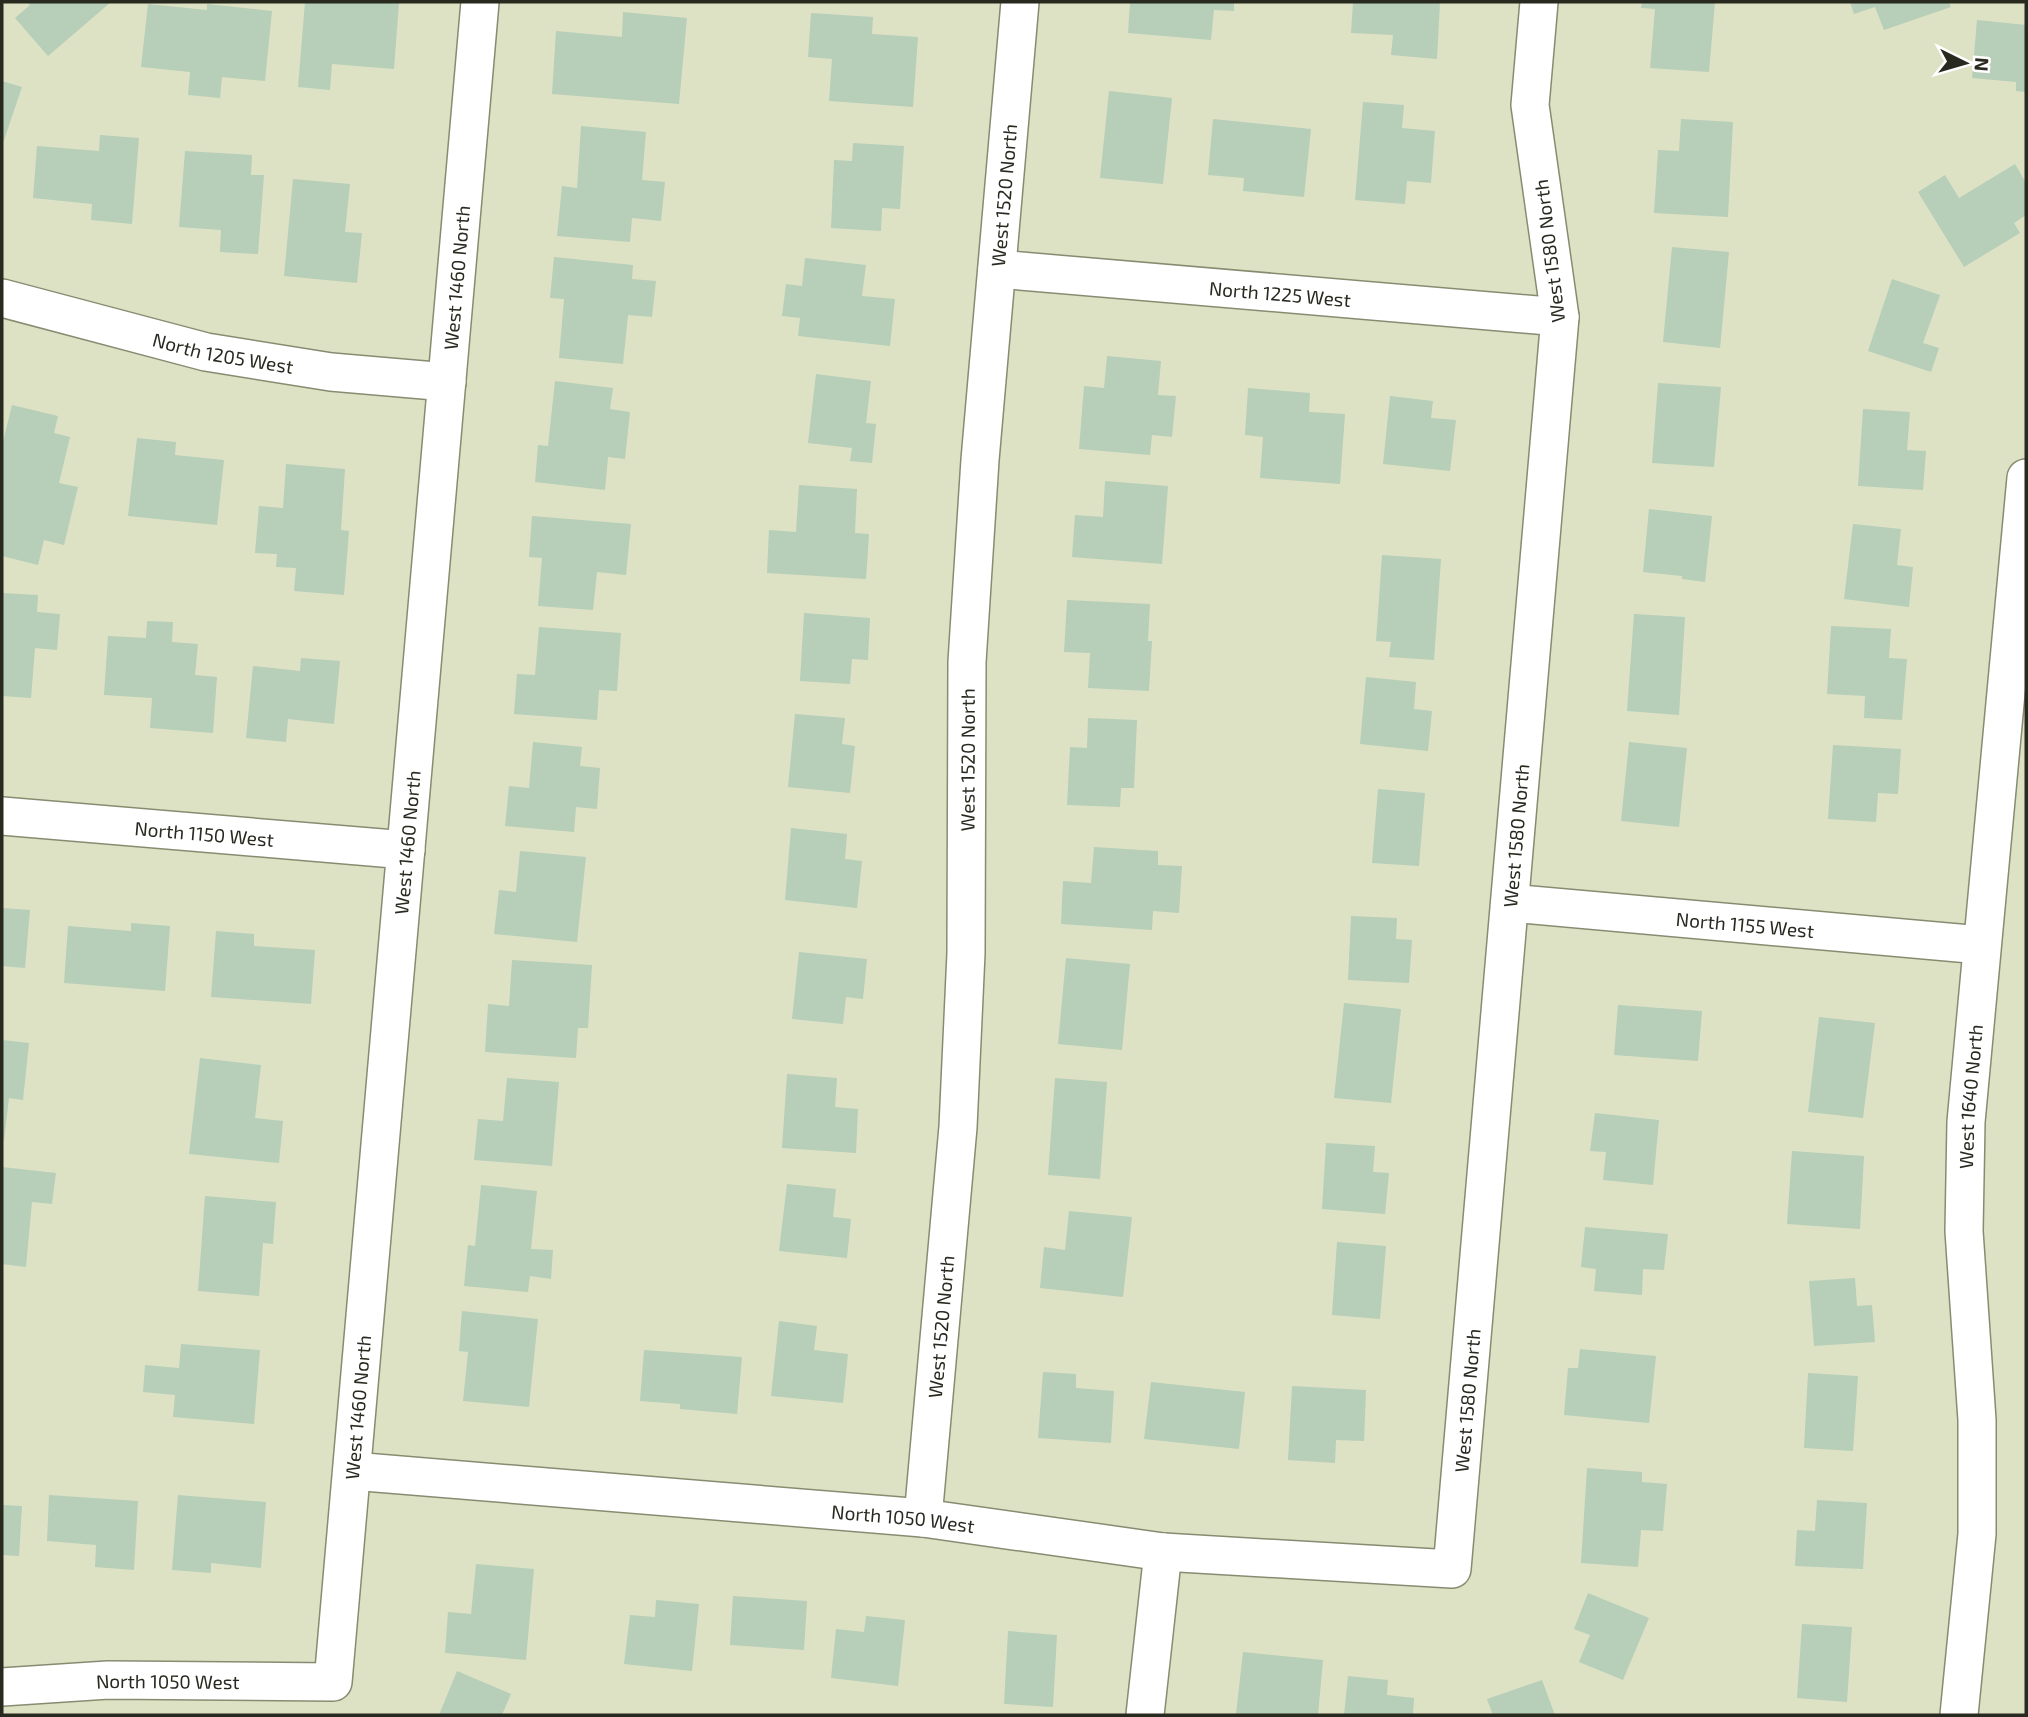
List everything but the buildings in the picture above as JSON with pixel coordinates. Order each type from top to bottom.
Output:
[{"type":"street","name":"West 1460 North","points":[[334,1682],[481,2]]},
{"type":"street","name":"West 1520 North","points":[[923,1518],[958,1127],[966,953],[967,662],[980,460],[1020,2]]},
{"type":"street","name":"West 1580 North","points":[[1452,1569],[1560,317],[1530,105],[1539,2]]},
{"type":"street","name":"North 1225 West","points":[[997,269],[1560,317]]},
{"type":"street","name":"North 1205 West","points":[[2,298],[206,352],[331,372],[447,382]]},
{"type":"street","name":"West 1640 North","points":[[1959,1715],[1977,1534],[1977,1420],[1964,1231],[1966,1122],[2026,478]]},
{"type":"street","name":"North 1150 West","points":[[2,816],[406,850]]},
{"type":"street","name":"North 1155 West","points":[[1510,903],[1981,945]]},
{"type":"street","name":"North 1050 West","points":[[352,1471],[923,1518],[1163,1552],[1452,1569]]},
{"type":"street","points":[[1145,1715],[1163,1552]]},
{"type":"street","name":"North 1050 West","points":[[2,1686],[108,1680],[334,1682]]}]
